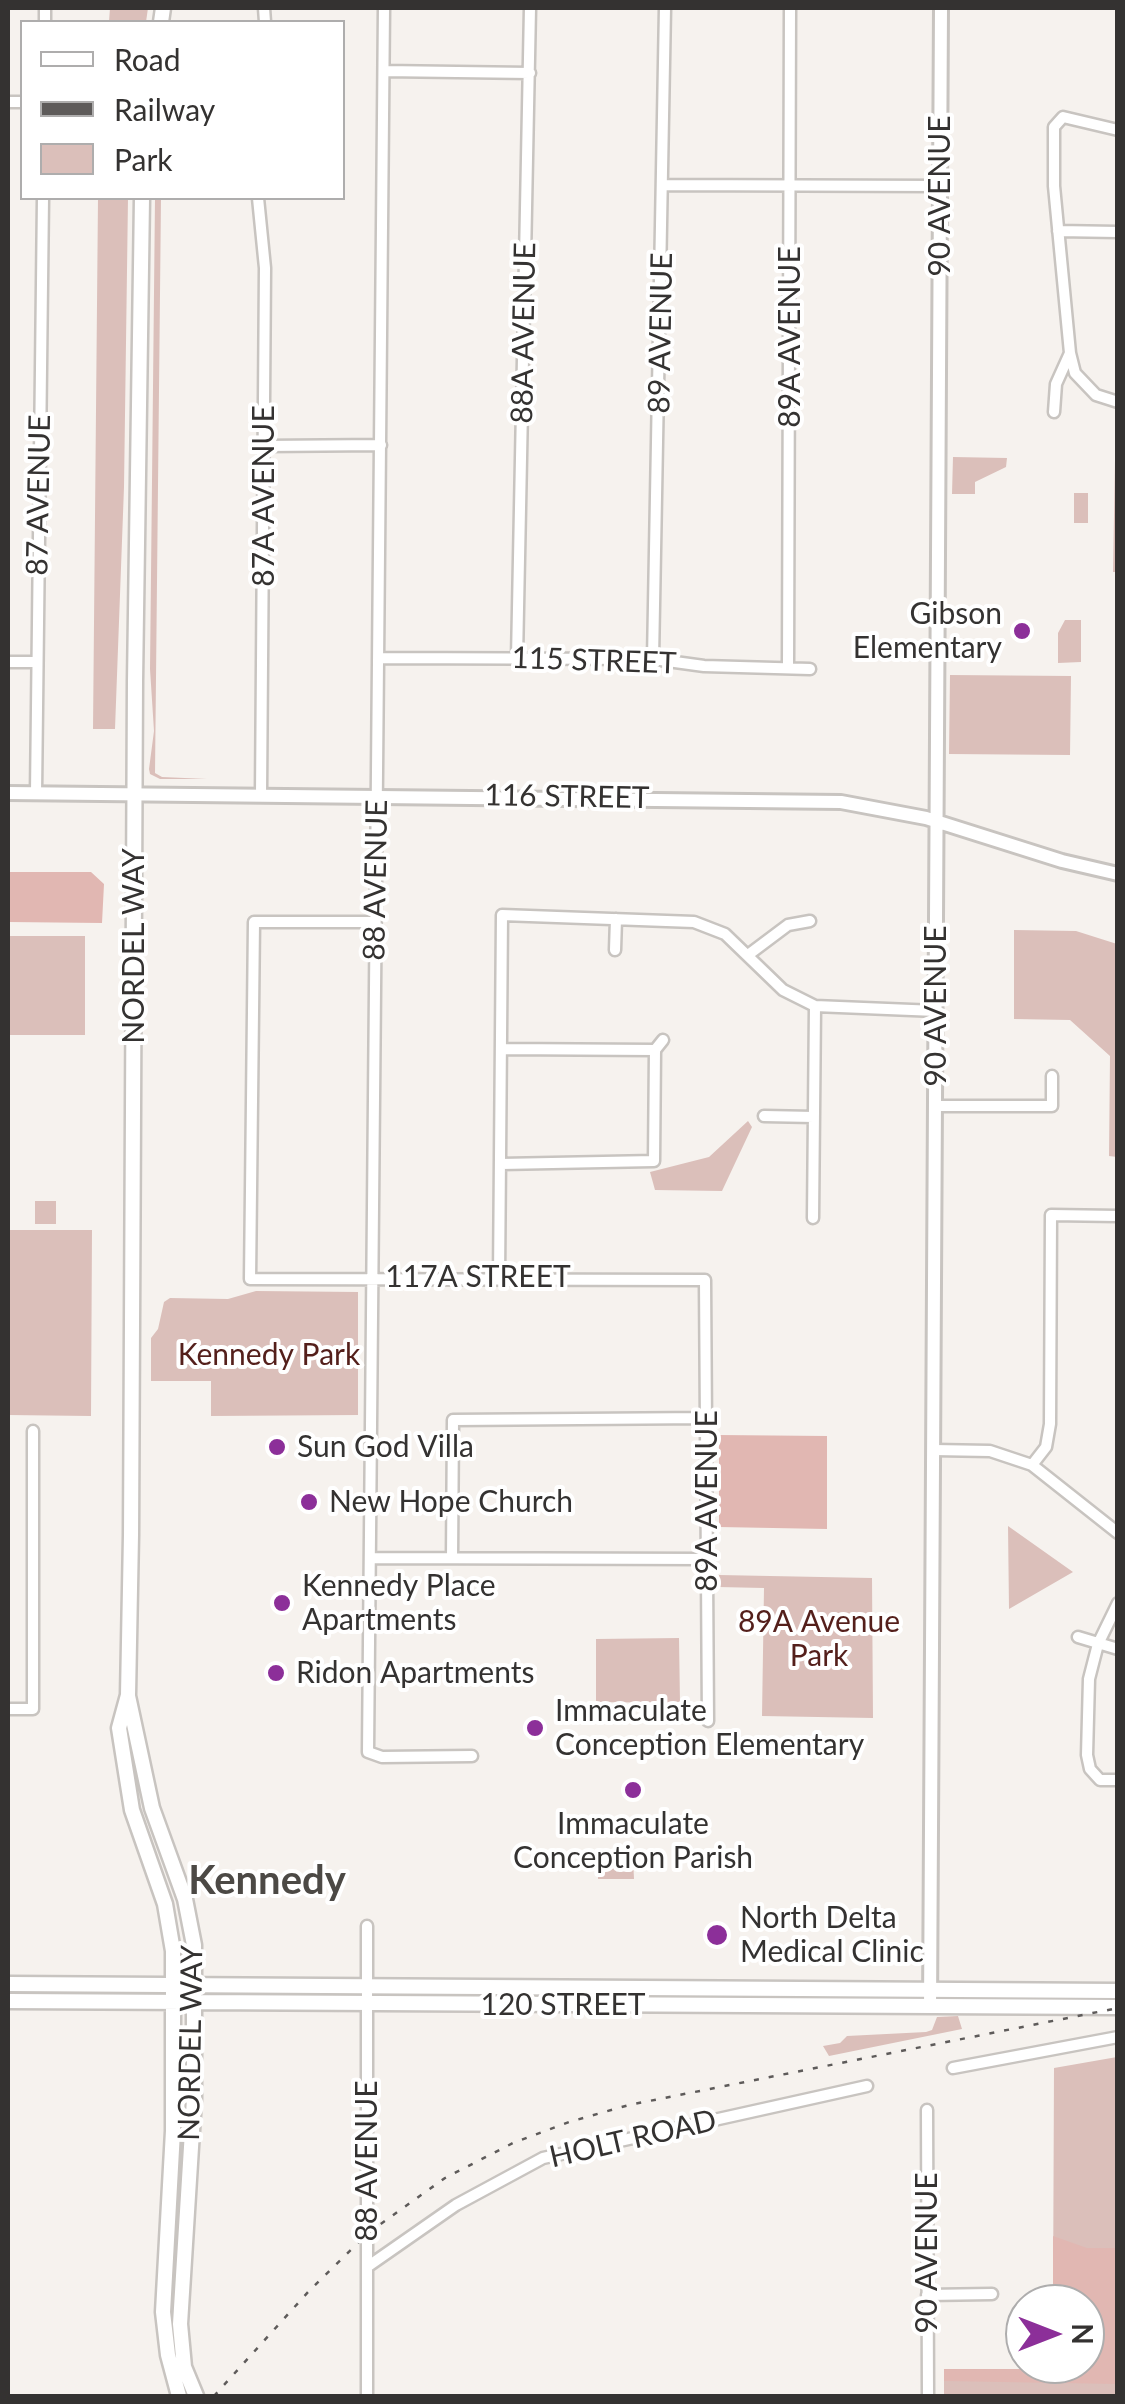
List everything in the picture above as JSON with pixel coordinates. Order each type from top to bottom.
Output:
[{"type":"main road","name":"NORDEL WAY","points":[[142,200],[128,1695],[119,1728],[126,1784],[172,1936],[173,2130],[164,2312],[168,2356],[179,2396]]},
{"type":"main road","name":"NORDEL WAY","points":[[128,1695],[156,1823],[190,1917],[195,1993],[194,2100],[180,2324],[184,2367],[196,2396]]},
{"type":"main road","name":"120 STREET","points":[[8,1984],[174,1985],[195,1993],[366,2002],[574,2005],[1118,1992]]},
{"type":"main road","name":"120 STREET","points":[[8,2001],[174,2001],[195,1993],[366,1985],[657,1988],[1118,2007]]},
{"type":"main road","points":[[574,2005],[580,1995],[638,1995],[657,1988]]},
{"type":"main road","points":[[1063,2006],[1090,1991]]},
{"type":"street","name":"88 AVENUE","points":[[384,8],[368,1752],[382,1757],[472,1756]]},
{"type":"street","name":"88A AVENUE","points":[[517,658],[530,8]]},
{"type":"street","name":"89 AVENUE","points":[[653,659],[665,8]]},
{"type":"street","name":"89A AVENUE","points":[[788,666],[790,8]]},
{"type":"street","name":"90 AVENUE","points":[[930,1998],[941,8]]},
{"type":"street","points":[[384,72],[530,73]]},
{"type":"street","points":[[1118,130],[1063,117],[1054,126],[1058,230],[1070,353],[1075,372],[1096,395],[1118,402]]},
{"type":"street","points":[[663,185],[940,186]]},
{"type":"street","name":"87 AVENUE","points":[[36,793],[43,200]]},
{"type":"street","name":"87A AVENUE","points":[[258,200],[265,268],[262,794]]},
{"type":"street","points":[[1058,230],[1118,232]]},
{"type":"street","points":[[1054,412],[1056,384],[1070,353]]},
{"type":"street","points":[[265,446],[381,445]]},
{"type":"street","name":"115 STREET","points":[[378,658],[653,659],[704,666],[810,669]]},
{"type":"street","points":[[8,662],[37,662]]},
{"type":"street","name":"116 STREET","points":[[8,793],[799,800],[882,808],[1118,874]]},
{"type":"street","points":[[499,1278],[502,915],[704,925],[725,934],[783,990],[815,1006],[936,1011]]},
{"type":"street","points":[[615,950],[616,919]]},
{"type":"street","points":[[748,955],[788,925],[810,921]]},
{"type":"street","name":"117A STREET","points":[[375,922],[254,922],[250,1279],[705,1280]]},
{"type":"street","points":[[813,1218],[815,1006]]},
{"type":"street","points":[[501,1164],[654,1161],[659,1045],[502,1049]]},
{"type":"street","points":[[935,1106],[1052,1106],[1052,1076]]},
{"type":"street","points":[[764,1116],[814,1117]]},
{"type":"street","points":[[1032,1465],[1046,1447],[1050,1424],[1051,1215],[1118,1216]]},
{"type":"street","name":"89A AVENUE","points":[[705,1280],[708,1721]]},
{"type":"street","points":[[452,1558],[454,1420],[706,1418]]},
{"type":"street","points":[[8,1710],[33,1710],[34,1431]]},
{"type":"street","points":[[934,1450],[990,1451],[1032,1465],[1118,1533]]},
{"type":"street","points":[[370,1558],[707,1559]]},
{"type":"street","points":[[1118,1603],[1098,1644],[1090,1680],[1087,1755],[1090,1770],[1100,1780],[1118,1780]]},
{"type":"street","points":[[1078,1637],[1118,1649]]},
{"type":"street","name":"88 AVENUE","points":[[367,1926],[367,2396]]},
{"type":"street","points":[[953,2068],[1118,2037]]},
{"type":"street","name":"HOLT ROAD","points":[[367,2267],[456,2205],[543,2158],[867,2086]]},
{"type":"street","name":"90 AVENUE","points":[[927,2110],[928,2396]]},
{"type":"street","points":[[927,2295],[992,2294]]},
{"type":"green space","points":[[110,8],[148,8],[146,20],[109,20]]},
{"type":"green space","points":[[98,200],[128,200],[124,487],[115,729],[93,729]]},
{"type":"green space","points":[[155,200],[161,200],[155,773],[162,777],[207,779],[160,779],[150,774],[154,731],[150,669]]},
{"type":"green space","points":[[953,457],[1007,458],[1006,467],[975,482],[975,494],[952,494]]},
{"type":"green space","points":[[1115,460],[1117,572],[1113,572]]},
{"type":"green space","points":[[1074,493],[1088,493],[1088,523],[1074,523]]},
{"type":"green space","points":[[1065,620],[1081,620],[1081,662],[1058,663],[1058,633]]},
{"type":"green space","points":[[950,675],[1071,676],[1070,755],[949,754]]},
{"type":"green space","points":[[1014,930],[1076,931],[1117,944],[1117,1157],[1109,1156],[1110,1056],[1070,1020],[1014,1019]]},
{"type":"green space","points":[[8,936],[85,936],[85,1035],[8,1035]]},
{"type":"green space","points":[[748,1121],[752,1127],[722,1191],[655,1190],[650,1172],[709,1157]]},
{"type":"green space","points":[[35,1201],[56,1201],[56,1224],[35,1224]]},
{"type":"green space","points":[[8,1230],[92,1230],[91,1416],[8,1415]]},
{"type":"green space","name":"Kennedy Park","points":[[256,1291],[358,1292],[358,1415],[211,1416],[211,1381],[151,1381],[151,1338],[158,1329],[164,1302],[170,1298],[228,1299]]},
{"type":"green space","points":[[1008,1526],[1073,1572],[1009,1609]]},
{"type":"green space","name":"89A Avenue Park","points":[[719,1575],[872,1578],[873,1718],[762,1716],[764,1588],[718,1587]]},
{"type":"green space","points":[[679,1638],[680,1703],[596,1702],[596,1639]]},
{"type":"green space","points":[[598,1858],[633,1858],[634,1879],[598,1879]]},
{"type":"green space","points":[[958,2016],[962,2029],[829,2056],[823,2046],[840,2043],[847,2036],[926,2032],[932,2030],[937,2017]]},
{"type":"green space","points":[[1117,2057],[1117,2396],[944,2396],[944,2369],[1005,2369],[1005,2384],[1105,2384],[1105,2284],[1053,2284],[1054,2068]]},
{"type":"shaded area","points":[[8,872],[91,872],[104,884],[102,923],[8,922]]},
{"type":"shaded area","points":[[719,1435],[827,1436],[827,1529],[719,1527]]},
{"type":"shaded area","points":[[1053,2236],[1087,2248],[1117,2248],[1117,2384],[1105,2384],[1105,2284],[1053,2284]]},
{"type":"shaded area","points":[[944,2369],[1005,2369],[1005,2382],[944,2381]]},
{"type":"railway","points":[[214,2396],[309,2291],[368,2233],[445,2178],[513,2143],[629,2105],[1118,2008]]},
{"type":"place","name":"Gibson Elementary","points":[[1022,631]]},
{"type":"place","name":"Sun God Villa","points":[[277,1447]]},
{"type":"place","name":"New Hope Church","points":[[309,1502]]},
{"type":"place","name":"Kennedy Place Apartments","points":[[282,1603]]},
{"type":"place","name":"Ridon Apartments","points":[[276,1673]]},
{"type":"place","name":"Immaculate Conception Elementary","points":[[535,1728]]},
{"type":"place","name":"Immaculate Conception Parish","points":[[633,1790]]},
{"type":"place","name":"North Delta Medical Clinic","points":[[717,1935]]},
{"type":"district","name":"Kennedy","points":[[267,1881]]}]
